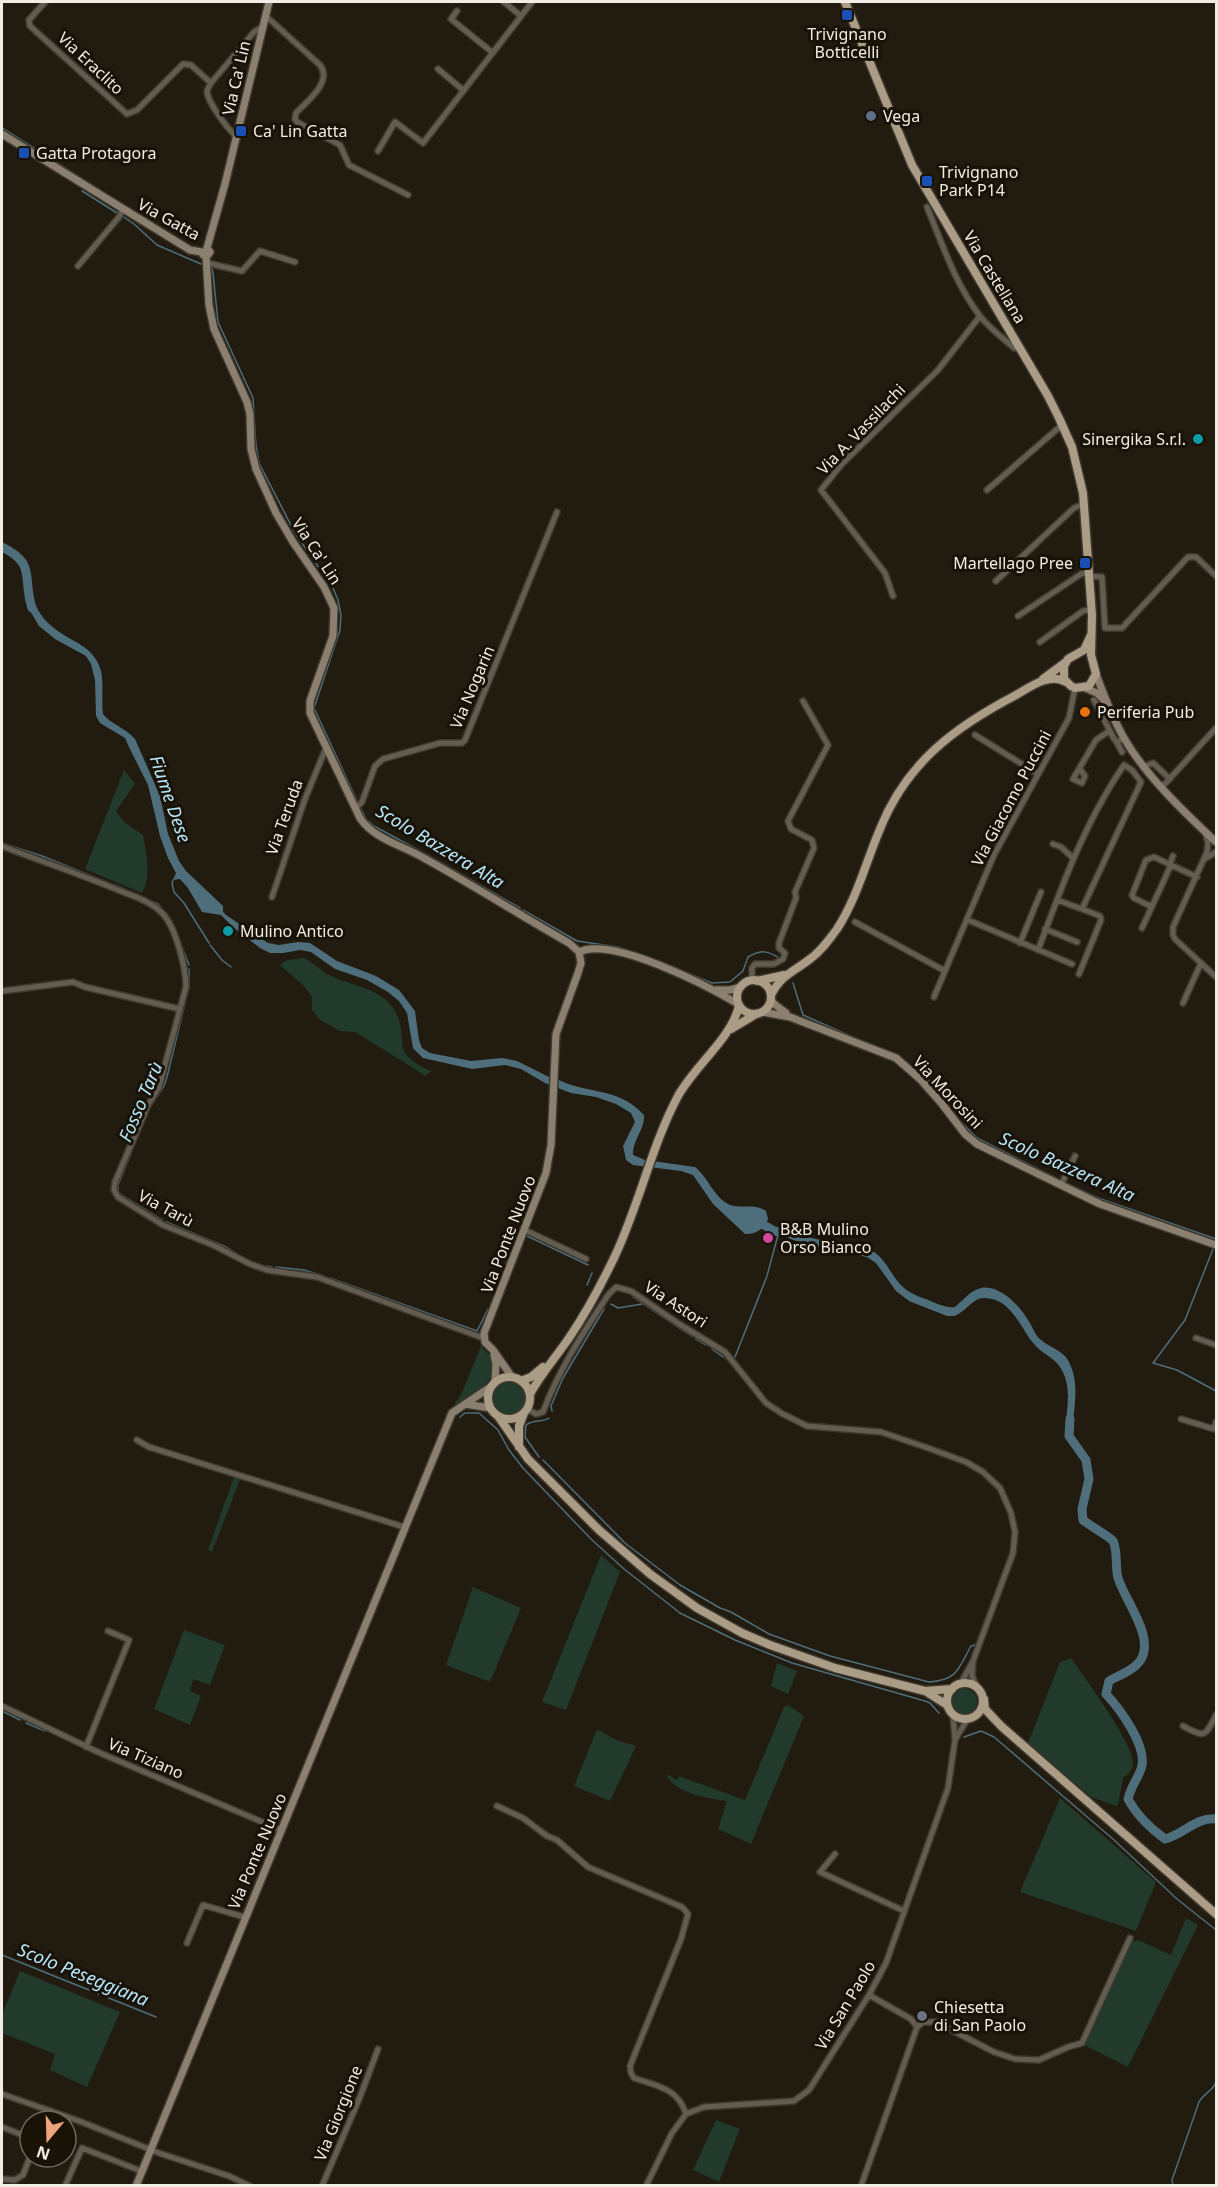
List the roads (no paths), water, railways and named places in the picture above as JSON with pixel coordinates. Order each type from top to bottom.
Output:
[{"type":"main road","name":"Via Castellana","points":[[845,2],[908,158],[1063,424],[1078,470],[1084,504],[1093,662]]},
{"type":"main road","points":[[730,1029],[768,1006],[777,984],[785,975],[814,956],[841,922],[856,893],[884,818],[918,765],[947,736],[972,718],[1040,682],[1084,650],[1091,635]]},
{"type":"main road","points":[[1040,682],[1056,678],[1080,688],[1093,683],[1096,674],[1093,662],[1084,656],[1075,656]]},
{"type":"main road","points":[[1066,662],[1063,675],[1067,683]]},
{"type":"main road","points":[[759,1013],[748,1013],[739,1005],[737,997],[741,987],[754,981],[785,975]]},
{"type":"main road","points":[[754,981],[766,986],[771,997]]},
{"type":"main road","points":[[519,1448],[519,1426],[530,1394],[574,1330],[614,1258],[672,1109],[685,1084],[730,1029],[739,1005]]},
{"type":"main road","points":[[521,1381],[534,1375],[556,1354]]},
{"type":"main road","points":[[530,1394],[526,1385],[521,1381],[506,1377],[492,1385],[488,1402],[519,1448],[623,1552],[697,1608],[742,1633],[801,1656],[924,1691],[947,1705],[953,1715],[1001,1726]]},
{"type":"main road","points":[[498,1416],[511,1419],[525,1411]]},
{"type":"main road","points":[[924,1691],[952,1689],[961,1683],[977,1687],[984,1700],[985,1708],[1001,1726],[1216,1914]]},
{"type":"main road","points":[[947,1705],[952,1689]]},
{"type":"main road","points":[[970,1719],[982,1710],[984,1700]]},
{"type":"street","name":"Via Eraclito","points":[[45,2],[29,20],[30,26],[127,114],[138,110],[183,64],[191,65],[211,83]]},
{"type":"street","name":"Via Ca' Lin","points":[[269,2],[206,255],[209,305],[212,322],[248,402],[251,449],[256,469],[276,513],[324,586],[334,608],[333,636],[309,706],[313,721],[358,806],[364,824],[379,835],[569,943],[579,952]]},
{"type":"street","points":[[504,2],[521,16]]},
{"type":"street","points":[[378,151],[395,122],[423,143],[532,2]]},
{"type":"street","points":[[457,11],[451,19],[493,53]]},
{"type":"street","points":[[264,19],[267,18],[320,65],[325,75],[324,82],[296,113],[295,120],[340,145],[349,165],[408,195]]},
{"type":"street","name":"Via Ca' Lin","points":[[237,136],[228,129],[207,91],[211,83],[254,32],[262,27]]},
{"type":"street","points":[[438,69],[463,90]]},
{"type":"street","name":"Via Gatta","points":[[2,134],[122,212],[190,250],[206,255]]},
{"type":"street","name":"Via Castellana","points":[[927,207],[958,280],[980,316],[1014,348],[1020,347]]},
{"type":"street","name":"Via Gatta","points":[[78,266],[122,212]]},
{"type":"street","name":"Via Castellana","points":[[936,228],[945,222]]},
{"type":"street","points":[[206,255],[242,271],[258,253],[264,251],[295,262]]},
{"type":"street","name":"Via A. Vassilachi","points":[[893,596],[885,573],[821,490],[841,465],[938,370],[980,316]]},
{"type":"street","points":[[987,490],[1063,424]]},
{"type":"street","points":[[996,581],[1074,508],[1084,504]]},
{"type":"street","name":"Via Nogarin","points":[[358,806],[375,766],[383,759],[433,744],[462,743],[465,740],[556,512]]},
{"type":"street","points":[[1018,616],[1081,573],[1102,577],[1105,628],[1122,628],[1188,557],[1196,557],[1216,576]]},
{"type":"street","points":[[1040,642],[1083,611],[1091,610]]},
{"type":"street","points":[[1096,674],[1105,702],[1124,738],[1143,765],[1216,844],[1197,877],[1172,930],[1175,939],[1216,977]]},
{"type":"street","points":[[1080,688],[1097,693],[1105,702]]},
{"type":"street","name":"Via Giacomo Puccini","points":[[934,997],[994,855],[1069,718],[1080,688]]},
{"type":"street","points":[[754,981],[752,968],[755,964],[774,964],[783,959],[785,953],[779,948],[779,943],[796,898],[795,892],[815,843],[791,829],[788,822],[789,816],[828,745],[803,700]]},
{"type":"street","points":[[1095,700],[1109,731],[1122,752]]},
{"type":"street","points":[[1162,787],[1216,728]]},
{"type":"street","points":[[1080,769],[1096,740],[1109,731]]},
{"type":"street","points":[[975,735],[1038,774]]},
{"type":"street","points":[[1116,741],[1124,738]]},
{"type":"street","name":"Via Teruda","points":[[272,897],[304,800],[326,748]]},
{"type":"street","points":[[1038,950],[1073,858],[1107,790],[1125,763],[1141,782],[1082,909]]},
{"type":"street","points":[[1132,770],[1153,763],[1170,779]]},
{"type":"street","points":[[1204,830],[1216,837]]},
{"type":"street","points":[[1204,830],[1212,854]]},
{"type":"street","points":[[1053,844],[1061,847],[1073,858]]},
{"type":"street","name":"Via Tarù","points":[[2,846],[144,901],[163,914],[174,936],[186,973],[186,987],[159,1087],[144,1115],[115,1182],[114,1190],[118,1197],[164,1225],[213,1245],[250,1264],[267,1270],[317,1277],[483,1338]]},
{"type":"street","points":[[1142,928],[1173,856]]},
{"type":"street","points":[[1152,907],[1134,898],[1132,891],[1149,857],[1171,864],[1197,877]]},
{"type":"street","points":[[1020,943],[1041,892]]},
{"type":"street","points":[[1057,900],[1100,916],[1101,920],[1079,974]]},
{"type":"street","points":[[968,920],[1072,964]]},
{"type":"street","points":[[855,922],[945,971]]},
{"type":"street","points":[[1045,929],[1077,942]]},
{"type":"street","points":[[579,952],[589,948],[619,952],[716,990],[739,1005]]},
{"type":"street","name":"Via Ponte Nuovo","points":[[483,1338],[546,1173],[550,1145],[556,1034],[578,973],[581,958],[579,952]]},
{"type":"street","points":[[1183,1003],[1201,963]]},
{"type":"street","points":[[2,991],[73,982],[180,1010]]},
{"type":"street","points":[[716,990],[741,987]]},
{"type":"street","name":"Via Morosini","points":[[771,997],[779,1010],[790,1017],[896,1058],[907,1066],[942,1104],[965,1134],[977,1144],[1100,1204],[1216,1245]]},
{"type":"street","name":"Via Morosini","points":[[759,1013],[790,1017]]},
{"type":"street","points":[[1061,1185],[1075,1156]]},
{"type":"street","points":[[525,1230],[586,1259]]},
{"type":"street","name":"Via Astori","points":[[525,1411],[536,1414],[543,1412],[565,1363],[608,1295],[616,1287],[631,1291],[725,1352],[766,1403],[781,1413],[807,1426],[881,1432],[966,1462],[983,1472],[1000,1488],[1016,1532],[1013,1553],[973,1661]]},
{"type":"street","points":[[483,1338],[512,1377]]},
{"type":"street","points":[[1196,1338],[1216,1345]]},
{"type":"street","points":[[492,1385],[496,1364],[493,1350]]},
{"type":"street","name":"Via Ponte Nuovo","points":[[136,2186],[244,1917],[452,1413],[478,1398],[492,1385]]},
{"type":"street","points":[[465,1404],[490,1408]]},
{"type":"street","points":[[1181,1419],[1214,1429],[1216,1422]]},
{"type":"street","points":[[137,1440],[149,1447],[404,1527]]},
{"type":"street","points":[[86,1747],[129,1640],[108,1631]]},
{"type":"street","points":[[961,1683],[973,1661]]},
{"type":"street","points":[[973,1661],[972,1676],[977,1687]]},
{"type":"street","name":"Via Tiziano","points":[[2,1706],[86,1747],[281,1830]]},
{"type":"street","name":"Via San Paolo","points":[[686,2114],[704,2107],[794,2101],[809,2090],[869,1995],[886,1963],[948,1788],[955,1740],[953,1715]]},
{"type":"street","points":[[1183,1726],[1199,1735],[1204,1735],[1208,1732],[1216,1715]]},
{"type":"street","name":"Via San Paolo","points":[[955,1740],[970,1719]]},
{"type":"street","points":[[497,1806],[523,1818],[556,1840],[588,1867],[682,1906],[688,1914],[681,1939],[630,2066],[634,2078],[675,2094],[682,2102],[686,2114],[672,2133],[646,2186]]},
{"type":"street","points":[[835,1854],[820,1872],[904,1911]]},
{"type":"street","points":[[187,1943],[203,1905],[244,1917]]},
{"type":"street","points":[[861,2186],[916,2027],[923,2022],[936,2022],[994,2052],[1015,2059],[1039,2060],[1082,2043],[1130,1938]]},
{"type":"street","points":[[869,1995],[911,2019],[916,2027]]},
{"type":"street","name":"Via Giorgione","points":[[322,2186],[356,2108],[378,2049]]},
{"type":"street","points":[[2,2094],[229,2176],[249,2186]]},
{"type":"street","points":[[2,2127],[18,2133]]},
{"type":"street","points":[[65,2186],[82,2148],[141,2171]]},
{"type":"street","points":[[2,2179],[15,2180],[23,2175],[25,2169]]},
{"type":"water","points":[[32,598],[47,621],[61,633],[82,645],[98,662],[102,676],[103,714],[135,739],[160,796],[168,834],[179,861],[186,871],[223,906],[223,912],[226,915],[268,943],[279,945],[310,943],[337,961],[376,976],[399,990],[415,1011],[419,1040],[422,1048],[430,1053],[471,1061],[502,1058],[517,1061],[555,1080],[624,1099],[644,1115],[633,1155],[645,1160],[695,1167],[724,1202],[734,1206],[757,1207],[766,1211],[768,1219],[764,1226],[756,1232],[745,1234],[713,1204],[693,1175],[681,1171],[633,1165],[626,1160],[623,1146],[635,1122],[631,1113],[616,1104],[596,1097],[571,1093],[545,1083],[521,1069],[505,1065],[472,1069],[423,1058],[413,1048],[407,1013],[399,1001],[388,992],[367,980],[335,969],[311,952],[300,950],[270,953],[260,948],[221,915],[202,912],[180,879],[173,880],[176,873],[160,836],[148,785],[125,738],[100,723],[96,716],[95,680],[91,664],[86,656],[55,639],[39,626],[25,599]]},
{"type":"water","points":[[790,1225],[797,1232],[806,1236],[861,1246],[871,1250],[881,1258],[904,1288],[941,1305],[955,1307],[970,1293],[981,1288],[995,1289],[1008,1297],[1024,1314],[1037,1336],[1063,1354],[1069,1362],[1075,1387],[1072,1430],[1065,1432],[1068,1391],[1062,1370],[1055,1361],[1038,1349],[1014,1315],[1002,1303],[981,1298],[958,1314],[947,1316],[909,1301],[896,1291],[876,1263],[867,1257],[811,1246],[776,1234],[779,1229]]},
{"type":"waterway","name":"Scolo Bazzera Alta","points":[[2,128],[81,178]]},
{"type":"waterway","name":"Scolo Bazzera Alta","points":[[82,191],[117,213]]},
{"type":"waterway","name":"Scolo Bazzera Alta","points":[[121,215],[157,245],[201,264]]},
{"type":"waterway","name":"Scolo Bazzera Alta","points":[[209,267],[213,273],[218,322],[253,398],[259,463],[295,533],[333,588],[338,600],[341,615],[340,630],[314,708],[358,803]]},
{"type":"waterway","name":"Fiume Dese","points":[[2,547],[20,559],[24,566],[32,608]]},
{"type":"waterway","name":"Scolo Bazzera Alta","points":[[360,807],[366,819],[374,826],[520,908]]},
{"type":"waterway","name":"Fosso Tarù","points":[[2,843],[42,856],[109,883]]},
{"type":"waterway","points":[[173,880],[174,892],[184,903],[209,943]]},
{"type":"waterway","name":"Fosso Tarù","points":[[115,885],[158,904],[169,917]]},
{"type":"waterway","name":"Scolo Bazzera Alta","points":[[523,910],[577,941],[618,947],[712,983],[730,982],[743,971],[748,957],[757,953],[767,952],[779,958]]},
{"type":"waterway","points":[[210,945],[231,967]]},
{"type":"waterway","name":"Fosso Tarù","points":[[182,947],[189,965]]},
{"type":"waterway","name":"Fosso Tarù","points":[[162,1220],[123,1196],[118,1192],[118,1185],[150,1107],[164,1086],[167,1077],[189,987],[189,969]]},
{"type":"waterway","name":"Scolo Bazzera Alta","points":[[793,983],[803,1015],[871,1045]]},
{"type":"waterway","name":"Scolo Bazzera Alta","points":[[914,1069],[929,1080],[958,1119],[977,1138],[1060,1180]]},
{"type":"waterway","name":"Scolo Bazzera Alta","points":[[1064,1182],[1098,1198],[1215,1240]]},
{"type":"waterway","name":"Fiume Dese","points":[[756,1220],[774,1231],[787,1233]]},
{"type":"waterway","name":"Fosso Tarù","points":[[166,1222],[224,1246],[237,1254]]},
{"type":"waterway","name":"Fosso Tarù","points":[[735,1357],[767,1276],[778,1235]]},
{"type":"waterway","name":"Fosso Tarù","points":[[527,1236],[588,1265]]},
{"type":"waterway","name":"Fosso Tarù","points":[[507,1262],[513,1249]]},
{"type":"waterway","name":"Scolo Bazzera Alta","points":[[1213,1249],[1185,1320],[1153,1363],[1177,1370],[1216,1391]]},
{"type":"waterway","name":"Fosso Tarù","points":[[267,1266],[272,1267]]},
{"type":"waterway","name":"Fosso Tarù","points":[[276,1267],[304,1270],[324,1276]]},
{"type":"waterway","points":[[587,1285],[592,1273]]},
{"type":"waterway","name":"Fosso Tarù","points":[[330,1278],[477,1331],[488,1309]]},
{"type":"waterway","name":"Fosso Tarù","points":[[633,1297],[676,1326]]},
{"type":"waterway","points":[[611,1304],[618,1308],[642,1304]]},
{"type":"waterway","points":[[552,1411],[551,1406],[563,1378],[604,1309]]},
{"type":"waterway","name":"Fosso Tarù","points":[[679,1328],[692,1336]]},
{"type":"waterway","name":"Fosso Tarù","points":[[696,1339],[706,1345]]},
{"type":"waterway","name":"Fosso Tarù","points":[[712,1349],[723,1357]]},
{"type":"waterway","name":"Fosso Tarù","points":[[726,1359],[730,1362]]},
{"type":"waterway","points":[[460,1417],[465,1413],[479,1413],[498,1430],[509,1450],[523,1468],[591,1539],[624,1569],[680,1613],[735,1640],[792,1663],[925,1701],[939,1713]]},
{"type":"waterway","points":[[539,1457],[525,1437],[526,1425],[549,1418]]},
{"type":"waterway","name":"Fiume Dese","points":[[1070,1419],[1069,1436],[1086,1460],[1089,1479],[1082,1509],[1083,1520],[1113,1541],[1118,1578],[1138,1620],[1144,1642],[1144,1652],[1140,1661],[1130,1670],[1109,1681],[1106,1694],[1132,1729],[1141,1751],[1141,1769],[1128,1799],[1144,1821],[1165,1839],[1196,1823],[1216,1819]]},
{"type":"waterway","points":[[543,1460],[625,1543],[680,1585],[769,1634],[830,1656],[929,1682],[952,1676],[960,1667],[971,1646],[975,1645]]},
{"type":"waterway","points":[[2,1711],[20,1720]]},
{"type":"waterway","points":[[26,1723],[45,1731]]},
{"type":"waterway","points":[[964,1737],[981,1731],[994,1737],[1113,1839],[1177,1899],[1216,1930]]},
{"type":"waterway","name":"Scolo Peseggiana","points":[[2,1955],[156,2017]]},
{"type":"waterway","points":[[1173,2186],[1172,2180],[1199,2102],[1216,2082]]},
{"type":"place","name":"Trivignano Botticelli","points":[[847,15]]},
{"type":"place","name":"Vega","points":[[871,116]]},
{"type":"place","name":"Ca' Lin Gatta","points":[[241,131]]},
{"type":"place","name":"Gatta Protagora","points":[[24,153]]},
{"type":"place","name":"Trivignano Park P14","points":[[927,181]]},
{"type":"place","name":"Sinergika S.r.l.","points":[[1198,439]]},
{"type":"place","name":"Martellago Pree","points":[[1085,563]]},
{"type":"place","name":"Periferia Pub","points":[[1085,712]]},
{"type":"place","name":"Mulino Antico","points":[[228,931]]},
{"type":"place","name":"B&B Mulino Orso Bianco","points":[[768,1238]]},
{"type":"place","name":"Chiesetta di San Paolo","points":[[922,2016]]}]
